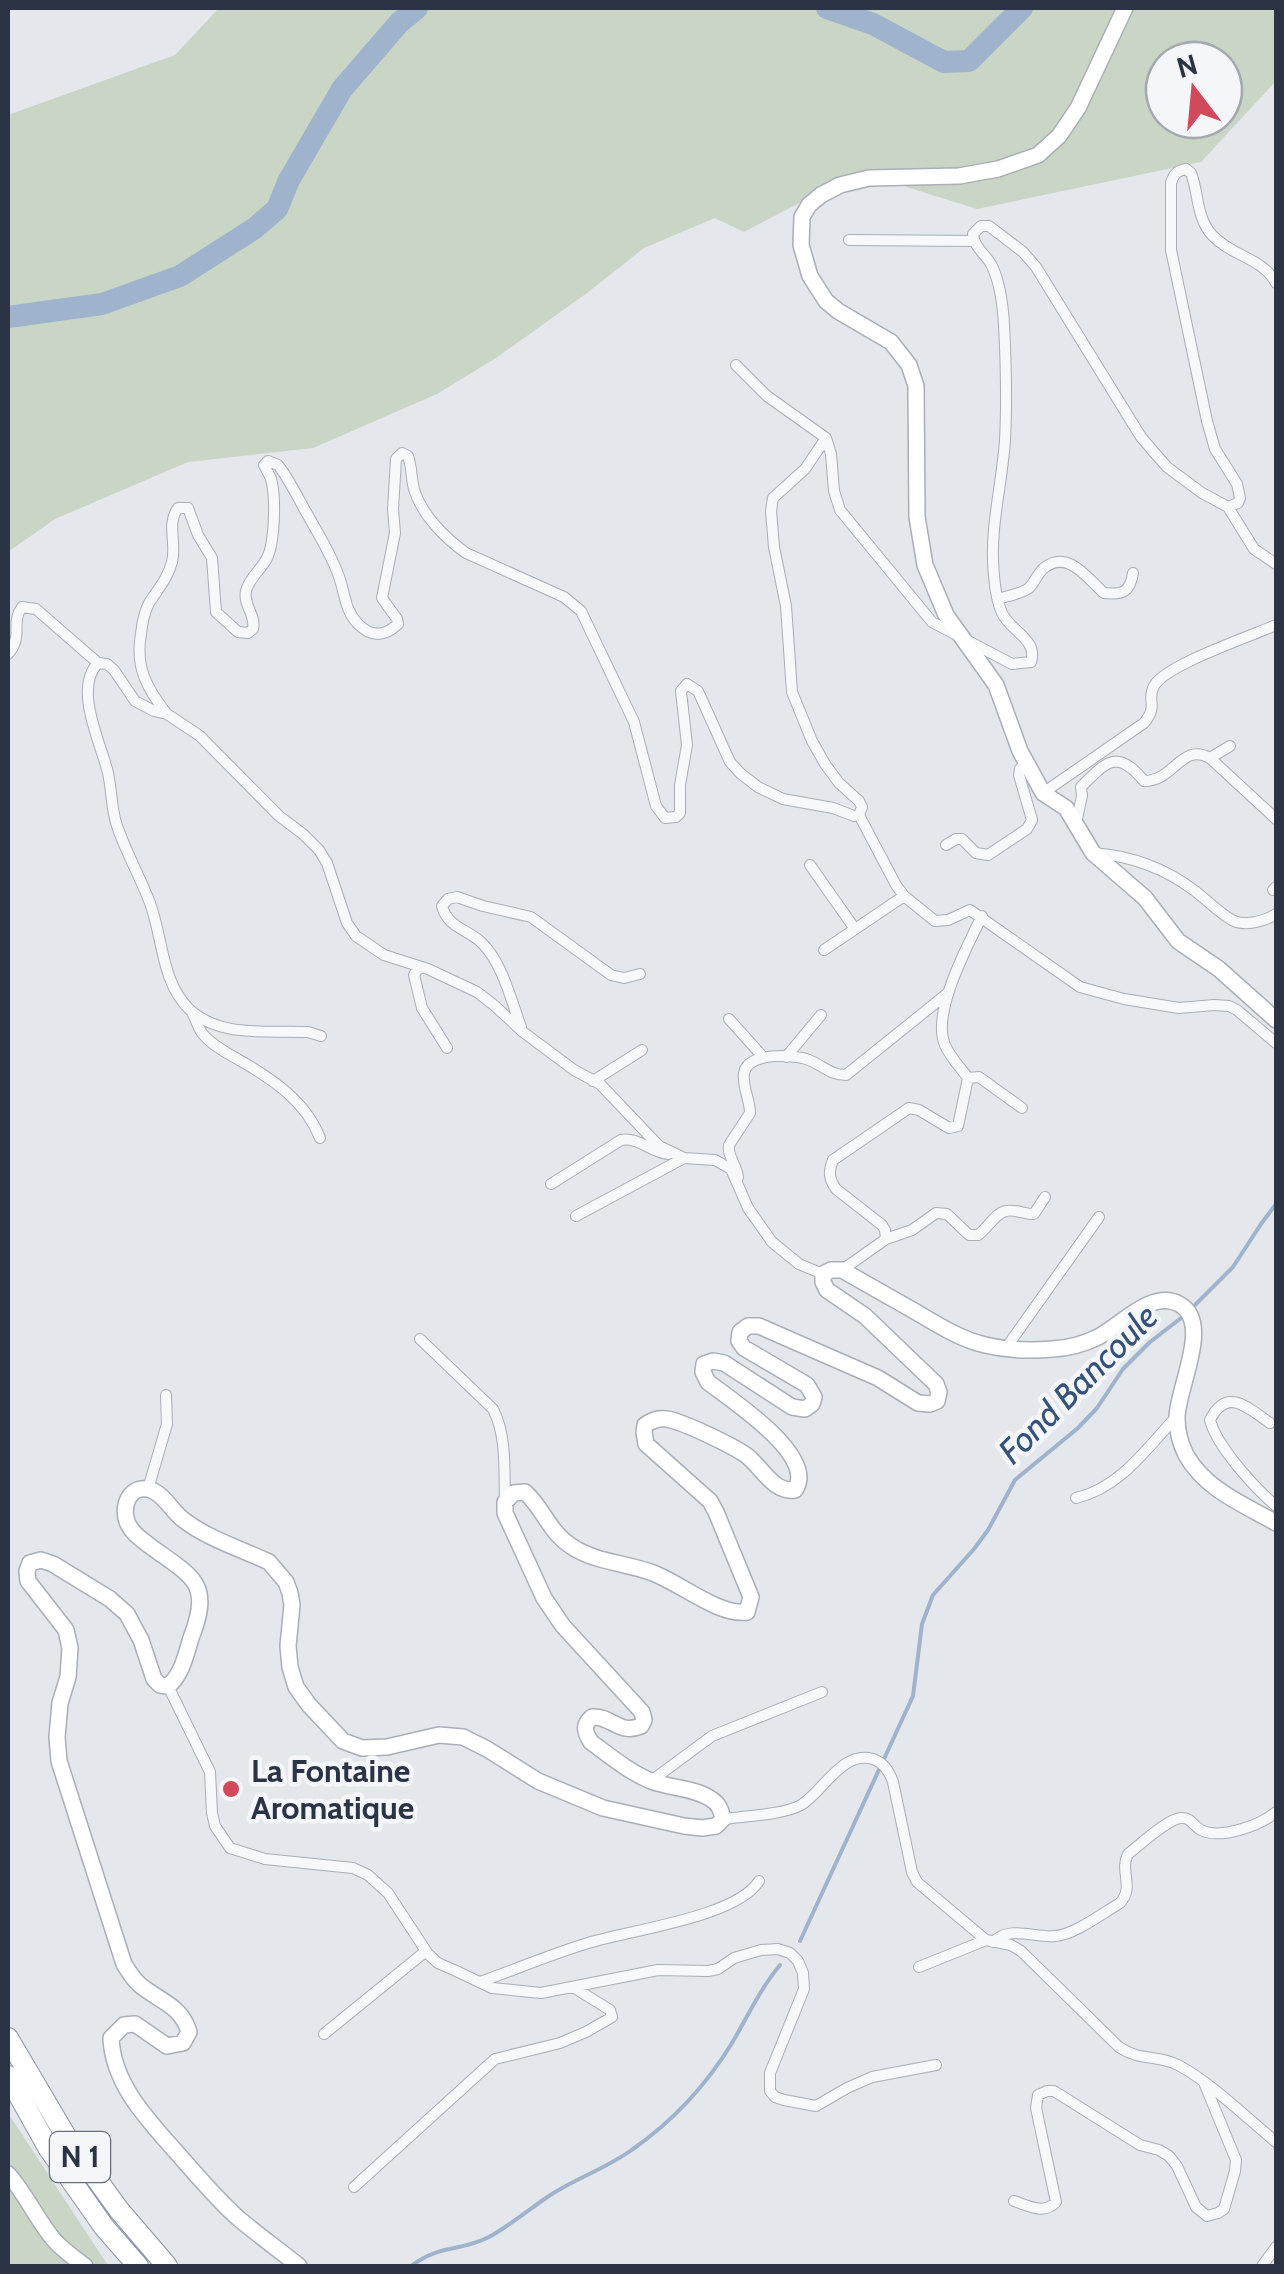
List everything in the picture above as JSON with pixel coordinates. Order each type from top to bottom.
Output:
[{"type":"highway","name":"N 1","points":[[8,2038],[67,2138],[119,2210],[167,2266]]},
{"type":"highway","name":"N 1","points":[[8,2076],[49,2149],[138,2266]]},
{"type":"main road","points":[[1125,8],[1078,108],[1059,136],[1038,155],[998,169],[959,176],[870,178],[840,185],[808,205],[802,218],[801,245],[818,292],[838,310],[890,342],[909,365],[918,412],[916,516],[932,588],[960,636],[996,684],[1025,763],[1043,794],[1066,808],[1094,853],[1138,890],[1178,941],[1276,1020]]},
{"type":"main road","points":[[299,2266],[237,2217],[204,2183],[145,2117],[120,2074],[111,2038],[124,2025],[135,2024],[167,2046],[183,2043],[188,2032],[178,2011],[132,1978],[124,1964],[59,1762],[60,1703],[68,1677],[70,1648],[66,1630],[28,1580],[30,1562],[42,1560],[53,1564],[119,1606],[135,1626],[154,1679],[168,1686],[178,1674],[201,1613],[201,1602],[186,1572],[128,1525],[124,1506],[128,1498],[139,1490],[156,1491],[185,1521],[268,1562],[278,1571],[286,1582],[292,1605],[288,1646],[296,1687],[343,1741],[362,1748],[439,1736],[463,1737],[487,1748],[522,1773],[603,1808],[702,1828],[716,1826],[722,1819],[713,1800],[651,1781],[630,1770],[587,1736],[587,1721],[592,1717],[606,1719],[626,1730],[641,1726],[642,1712],[563,1626],[544,1598],[505,1513],[505,1502],[514,1493],[525,1492],[558,1536],[581,1552],[653,1573],[731,1612],[747,1612],[751,1598],[716,1512],[701,1491],[646,1444],[645,1425],[653,1420],[670,1420],[732,1446],[776,1486],[794,1490],[799,1476],[790,1452],[708,1382],[703,1372],[704,1364],[724,1364],[792,1407],[806,1409],[812,1404],[814,1397],[807,1386],[744,1348],[739,1341],[740,1332],[748,1326],[760,1326],[843,1361],[918,1403],[938,1401],[936,1384],[865,1316],[827,1290],[823,1274],[842,1270],[956,1335],[1006,1348],[1073,1346],[1095,1339],[1146,1306],[1174,1301],[1192,1317],[1194,1336],[1176,1416],[1178,1437],[1188,1458],[1216,1490],[1276,1516]]},
{"type":"main road","points":[[8,2174],[52,2238],[84,2266]]},
{"type":"street","points":[[1228,507],[1238,503],[1239,492],[1210,436],[1171,250],[1171,183],[1178,170],[1191,173],[1199,212],[1213,236],[1269,271],[1276,284]]},
{"type":"street","points":[[736,364],[768,396],[826,438],[840,510],[932,622],[1012,664],[1031,662],[1030,643],[1009,624],[998,599],[992,562],[1005,443],[1004,322],[991,263],[973,234],[981,226],[988,226],[1029,257],[1141,437],[1167,467],[1202,494],[1228,507],[1254,549],[1276,564]]},
{"type":"street","points":[[848,240],[974,241]]},
{"type":"street","points":[[826,438],[805,469],[772,498],[771,511],[786,606],[792,692],[825,764],[859,801],[862,807],[858,815]]},
{"type":"street","points":[[167,714],[150,692],[138,658],[144,616],[173,560],[175,510],[181,506],[188,508],[198,535],[210,551],[216,612],[238,632],[248,633],[254,619],[246,592],[250,580],[265,563],[272,542],[273,493],[264,464],[272,462],[282,470],[332,558],[346,607],[356,622],[378,635],[398,624],[382,598],[395,533],[396,459],[402,453],[408,456],[419,501],[453,544],[581,610],[634,722],[656,806],[664,818],[680,813],[687,746],[681,691],[688,684],[698,692],[730,762],[758,787],[782,799],[858,815]]},
{"type":"street","points":[[998,599],[1026,590],[1046,566],[1058,560],[1073,565],[1104,593],[1124,592],[1132,586],[1134,573]]},
{"type":"street","points":[[8,654],[17,641],[18,613],[22,607],[36,609],[98,663],[114,670],[136,701],[184,724],[215,749],[279,816],[319,850],[347,923],[356,936],[384,955],[428,969],[476,992],[522,1032],[608,1091],[646,1134],[680,1156]]},
{"type":"street","points":[[1043,794],[1144,723],[1152,711],[1152,690],[1172,669],[1276,625]]},
{"type":"street","points":[[98,663],[88,680],[88,699],[108,775],[112,810],[150,902],[176,991],[203,1034],[301,1104],[320,1138]]},
{"type":"street","points":[[1210,758],[1230,746]]},
{"type":"street","points":[[1076,825],[1082,787],[1104,765],[1125,762],[1148,781],[1160,778],[1188,755],[1201,753],[1276,819]]},
{"type":"street","points":[[946,845],[956,838],[962,839],[976,853],[988,855],[1027,829],[1032,820],[1020,775],[1025,763]]},
{"type":"street","points":[[858,815],[896,885],[935,921],[948,920],[966,910],[982,916],[1080,987],[1178,1008],[1230,1006],[1276,1043]]},
{"type":"street","points":[[1094,853],[1140,861],[1168,874],[1234,922],[1254,922],[1276,914]]},
{"type":"street","points":[[810,866],[855,930]]},
{"type":"street","points":[[824,950],[904,896]]},
{"type":"street","points":[[522,1032],[483,944],[446,917],[442,906],[448,899],[457,897],[531,917],[611,976],[640,974]]},
{"type":"street","points":[[886,1239],[882,1224],[836,1189],[829,1176],[833,1160],[910,1108],[949,1128],[958,1126],[968,1078],[944,1043],[942,1032],[955,972],[982,916]]},
{"type":"street","points":[[422,968],[414,975],[422,1008],[447,1048]]},
{"type":"street","points":[[740,1187],[729,1145],[750,1113],[746,1067],[763,1056],[786,1057],[808,1060],[838,1075],[846,1074],[949,993]]},
{"type":"street","points":[[192,1011],[222,1028],[308,1032],[320,1036]]},
{"type":"street","points":[[786,1057],[821,1015]]},
{"type":"street","points":[[728,1019],[763,1056]]},
{"type":"street","points":[[594,1081],[642,1050]]},
{"type":"street","points":[[968,1078],[979,1077],[1022,1108]]},
{"type":"street","points":[[550,1184],[621,1140],[633,1140],[654,1152],[721,1162],[731,1169],[748,1208],[772,1242],[798,1264],[823,1274]]},
{"type":"street","points":[[576,1216],[680,1156]]},
{"type":"street","points":[[842,1270],[886,1239],[912,1230],[936,1213],[947,1214],[969,1236],[978,1236],[1002,1212],[1034,1214],[1045,1198]]},
{"type":"street","points":[[1006,1348],[1098,1216]]},
{"type":"street","points":[[420,1339],[493,1409],[502,1433],[505,1502]]},
{"type":"street","points":[[148,1488],[166,1424],[166,1395]]},
{"type":"street","points":[[1270,1423],[1232,1401],[1222,1404],[1210,1420],[1213,1430],[1276,1516]]},
{"type":"street","points":[[1076,1498],[1094,1494],[1110,1484],[1176,1416]]},
{"type":"street","points":[[168,1686],[210,1772],[215,1826],[230,1848],[265,1859],[352,1868],[368,1875],[388,1894],[438,1963],[492,1988],[541,1993],[658,1970],[708,1971],[734,1958],[778,1949],[798,1961],[804,1989],[770,2073],[768,2082],[775,2096],[816,2106],[872,2077],[936,2065]]},
{"type":"street","points":[[651,1781],[712,1736],[822,1692]]},
{"type":"street","points":[[722,1819],[804,1804],[844,1766],[864,1758],[874,1760],[890,1772],[917,1882],[989,1941],[1011,1944],[1021,1950],[1119,2048],[1136,2057],[1173,2062],[1276,2142]]},
{"type":"street","points":[[919,1968],[1007,1933],[1067,1934],[1126,1897],[1124,1863],[1128,1854],[1176,1819],[1189,1820],[1201,1830],[1224,1831],[1253,1827],[1276,1812]]},
{"type":"street","points":[[480,1982],[588,1943],[719,1908],[754,1890],[759,1881]]},
{"type":"street","points":[[324,2034],[426,1951]]},
{"type":"street","points":[[354,2187],[495,2059],[560,2043],[612,2017],[610,2010],[573,1987]]},
{"type":"street","points":[[1014,2202],[1046,2209],[1056,2202],[1036,2108],[1038,2095],[1048,2090],[1140,2145],[1169,2156],[1196,2207],[1206,2216],[1218,2214],[1228,2202],[1236,2160],[1204,2083]]},
{"type":"street","points":[[1262,2266],[1276,2248]]},
{"type":"green space","points":[[219,8],[1276,8],[1276,81],[1244,116],[1244,40],[1144,40],[1144,140],[1221,140],[1201,162],[977,209],[859,172],[744,232],[715,218],[644,248],[496,358],[437,394],[313,448],[188,462],[55,519],[8,552],[8,115],[175,55]]},
{"type":"green space","points":[[8,2113],[107,2264],[109,2266],[8,2266]]},
{"type":"waterway","points":[[8,317],[102,304],[180,276],[255,228],[277,209],[289,180],[342,89],[399,23],[417,8]]},
{"type":"waterway","points":[[827,8],[873,24],[944,62],[969,61],[1022,8]]},
{"type":"waterway","name":"Fond Bancoule","points":[[1192,1308],[1233,1267],[1276,1204]]},
{"type":"waterway","name":"Fond Bancoule","points":[[800,1941],[913,1696],[922,1624],[933,1595],[988,1530],[1015,1480],[1078,1428],[1123,1369],[1185,1315]]},
{"type":"waterway","name":"Fond Bancoule","points":[[411,2266],[431,2254],[489,2237],[556,2191],[623,2156],[648,2138],[712,2073],[780,1965]]},
{"type":"place","name":"La Fontaine Aromatique","points":[[231,1789]]}]
